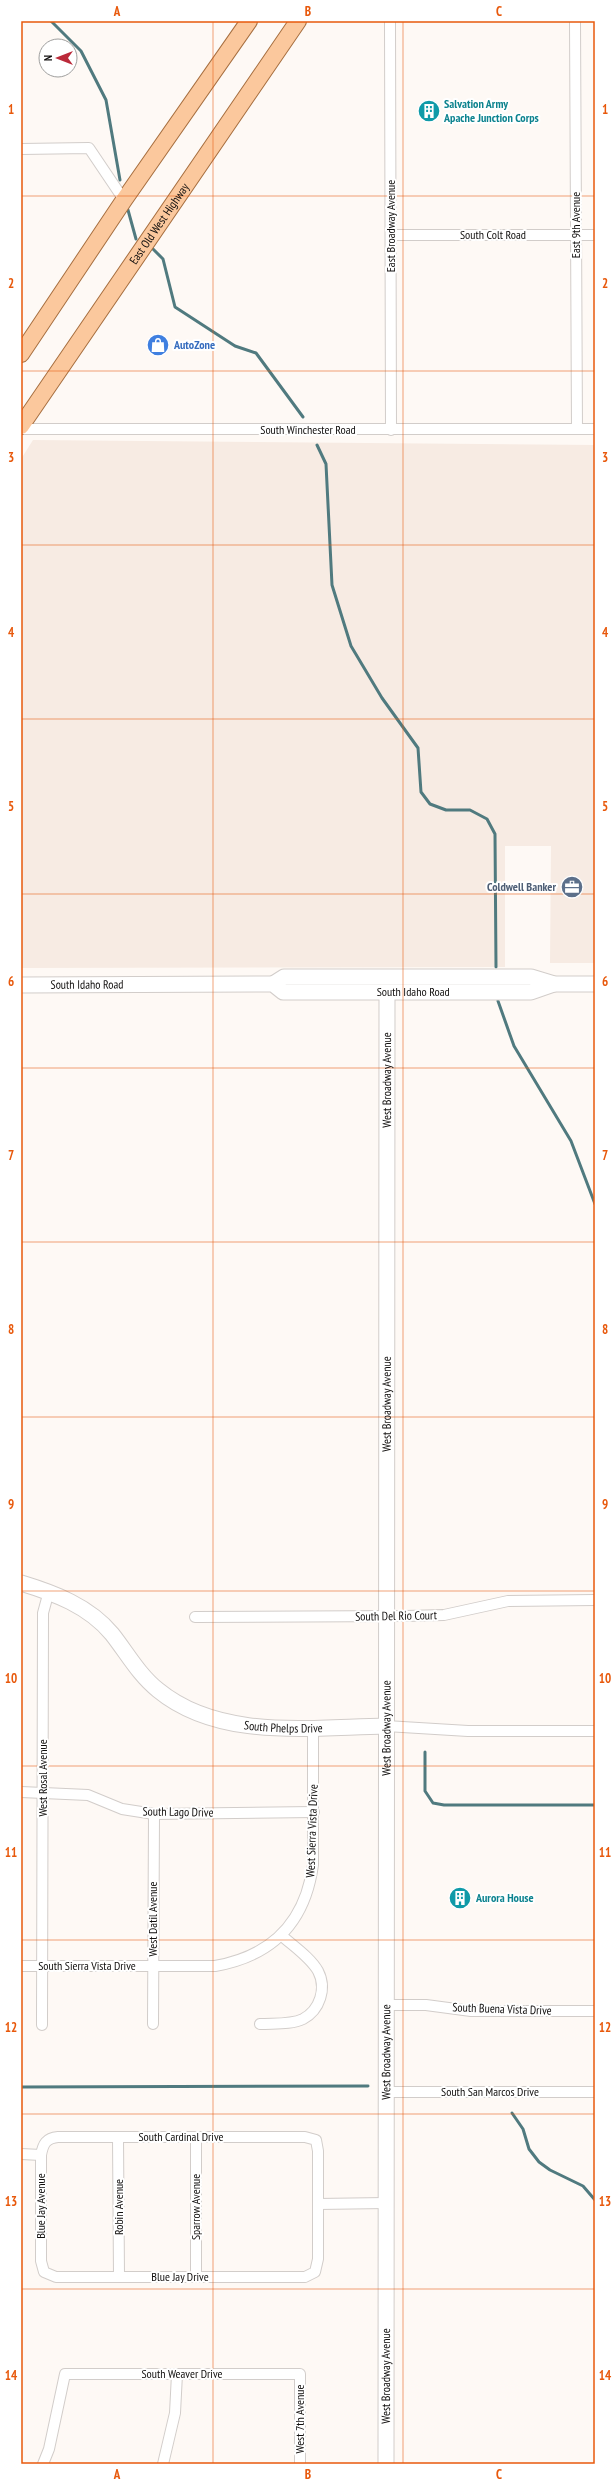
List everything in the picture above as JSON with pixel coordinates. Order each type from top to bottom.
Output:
[{"type":"main road","points":[[21,354],[124,200],[249,21]]},
{"type":"main road","name":"East Old West Highway","points":[[21,426],[298,21]]},
{"type":"main road","name":"South Idaho Road","points":[[21,984],[273,984],[284,976],[495,976],[531,977],[554,984],[595,984]]},
{"type":"main road","name":"South Idaho Road","points":[[273,984],[283,992],[531,992],[554,984]]},
{"type":"main road","name":"West Broadway Avenue","points":[[386,2464],[387,992]]},
{"type":"main road","name":"South Phelps Drive","points":[[21,1583],[49,1591],[87,1611],[111,1633],[148,1680],[185,1708],[219,1721],[243,1726],[386,1726]]},
{"type":"street","name":"East Broadway Avenue","points":[[390,21],[391,430]]},
{"type":"street","name":"East 9th Avenue","points":[[575,21],[577,428]]},
{"type":"street","points":[[21,148],[89,148],[124,200]]},
{"type":"street","name":"South Colt Road","points":[[391,235],[595,235]]},
{"type":"street","name":"South Winchester Road","points":[[21,429],[391,430],[595,428]]},
{"type":"street","name":"West Rosal Avenue","points":[[42,2025],[43,1613],[49,1591]]},
{"type":"street","name":"South Del Rio Court","points":[[195,1617],[386,1617],[444,1615],[508,1601],[595,1600]]},
{"type":"street","name":"South Phelps Drive","points":[[386,1726],[468,1731],[595,1731]]},
{"type":"street","name":"West Sierra Vista Drive","points":[[153,1966],[215,1966],[235,1962],[253,1955],[281,1935],[294,1921],[304,1904],[310,1885],[314,1812],[313,1727]]},
{"type":"street","name":"South Lago Drive","points":[[21,1792],[88,1795],[122,1808],[154,1814],[314,1812]]},
{"type":"street","name":"West Datil Avenue","points":[[153,2024],[154,1814]]},
{"type":"street","points":[[260,2024],[303,2019],[319,2002],[322,1992],[322,1981],[313,1965],[281,1935]]},
{"type":"street","name":"South Sierra Vista Drive","points":[[21,1966],[153,1966]]},
{"type":"street","name":"South Buena Vista Drive","points":[[386,2005],[426,2005],[471,2011],[595,2012]]},
{"type":"street","name":"South San Marcos Drive","points":[[386,2092],[595,2092]]},
{"type":"street","name":"South Cardinal Drive","points":[[47,2140],[58,2138],[118,2137],[305,2137],[316,2140],[318,2151],[318,2204]]},
{"type":"street","name":"Robin Avenue","points":[[118,2137],[119,2277]]},
{"type":"street","name":"Sparrow Avenue","points":[[196,2137],[196,2277]]},
{"type":"street","name":"Blue Jay Avenue","points":[[44,2272],[41,2261],[41,2154],[42,2146],[47,2140]]},
{"type":"street","points":[[21,2154],[41,2154]]},
{"type":"street","points":[[318,2204],[386,2203]]},
{"type":"street","name":"Blue Jay Drive","points":[[44,2272],[56,2277],[304,2277],[315,2272],[318,2259],[318,2204]]},
{"type":"street","name":"South Weaver Drive","points":[[43,2464],[49,2449],[65,2374],[300,2374]]},
{"type":"street","points":[[163,2464],[175,2413],[177,2374]]},
{"type":"street","name":"West 7th Avenue","points":[[300,2374],[300,2464]]},
{"type":"shaded area","points":[[33,440],[595,445],[595,963],[550,963],[551,846],[505,846],[505,967],[21,968],[21,459]]},
{"type":"waterway","points":[[51,21],[81,51],[106,100],[120,180]]},
{"type":"waterway","points":[[128,210],[136,239]]},
{"type":"waterway","points":[[153,249],[163,259],[175,307],[235,346],[256,353],[303,417]]},
{"type":"waterway","points":[[317,445],[326,464],[332,585],[351,646],[382,698],[418,748],[421,792],[430,804],[446,810],[470,810],[487,819],[495,834],[496,967]]},
{"type":"waterway","points":[[498,1001],[514,1046],[571,1141],[595,1204]]},
{"type":"waterway","points":[[425,1752],[425,1791],[433,1803],[444,1805],[595,1805]]},
{"type":"waterway","points":[[21,2087],[368,2086]]},
{"type":"waterway","points":[[512,2113],[523,2129],[529,2149],[539,2162],[550,2170],[583,2186],[595,2200]]},
{"type":"place","name":"Salvation Army Apache Junction Corps","points":[[429,111]]},
{"type":"place","name":"AutoZone","points":[[158,345]]},
{"type":"place","name":"Coldwell Banker","points":[[572,887]]},
{"type":"place","name":"Aurora House","points":[[460,1898]]}]
